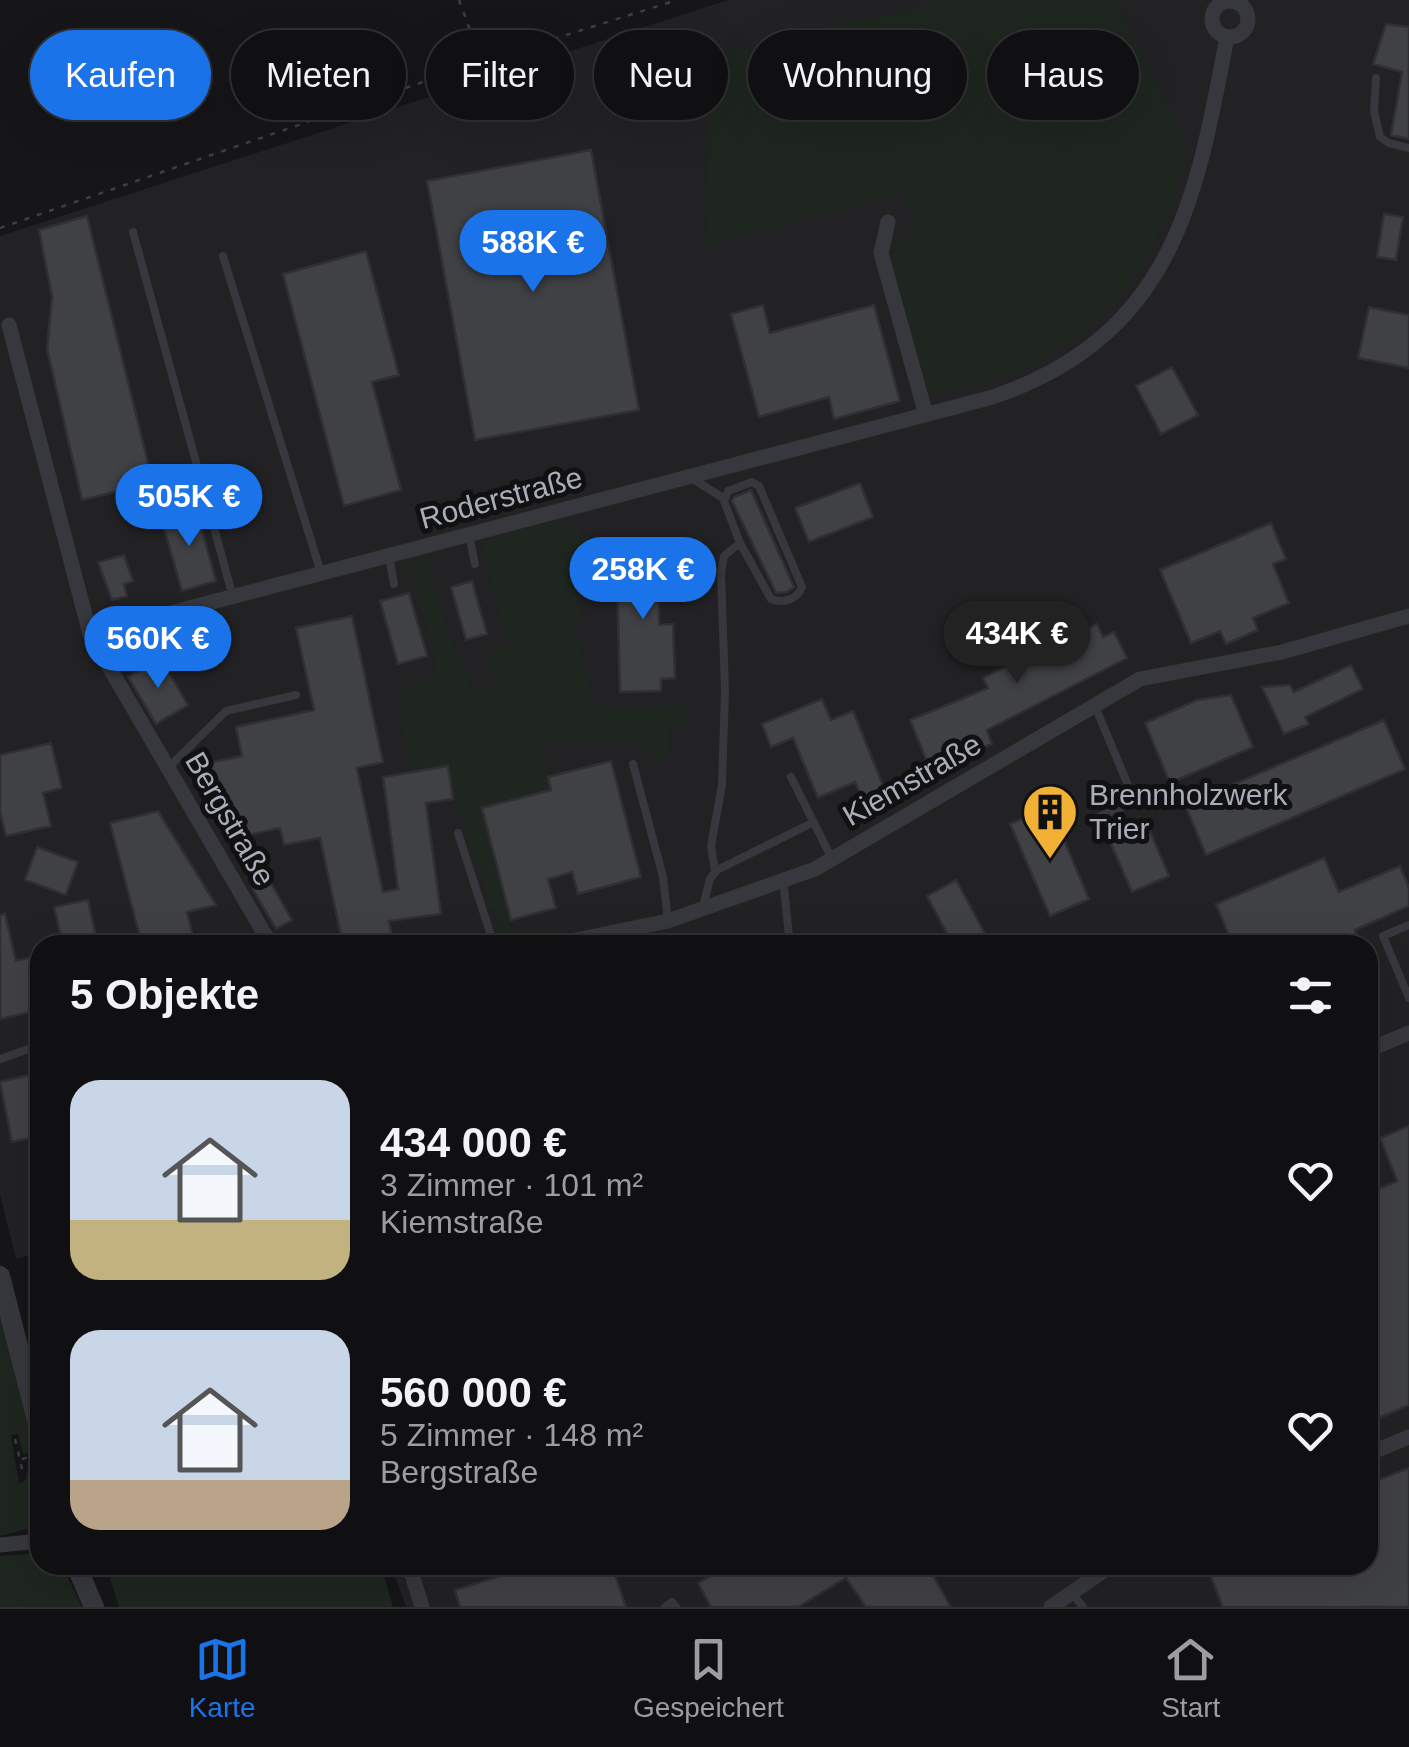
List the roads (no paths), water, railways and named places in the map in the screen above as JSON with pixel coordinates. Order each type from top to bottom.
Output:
[{"type":"street","name":"Roderstraße","points":[[90,634],[993,397],[1057,369],[1107,335],[1166,262],[1185,217],[1213,111],[1227,37]]},
{"type":"street","points":[[888,222],[881,253],[926,414]]},
{"type":"street","name":"Bergstraße","points":[[10,325],[90,634],[265,935]]},
{"type":"street","name":"Kiemstraße","points":[[614,935],[702,910],[815,869],[1140,679],[1282,652],[1409,616]]},
{"type":"street","points":[[1378,1046],[1409,1033]]},
{"type":"street","points":[[0,1276],[30,1393]]},
{"type":"street","points":[[1378,1450],[1409,1437]]},
{"type":"street","points":[[0,1545],[30,1542]]},
{"type":"street","points":[[80,1575],[94,1607]]},
{"type":"street","points":[[411,1575],[422,1607]]},
{"type":"street","points":[[1051,1607],[1098,1575]]},
{"type":"lane","points":[[1376,78],[1374,111],[1380,137],[1389,144],[1409,148]]},
{"type":"lane","points":[[133,232],[232,597]]},
{"type":"lane","points":[[223,256],[321,574]]},
{"type":"lane","points":[[690,477],[724,498],[740,543],[769,597],[776,601],[798,596],[802,587],[798,572],[759,486],[750,482],[728,490],[724,498]]},
{"type":"lane","points":[[470,534],[475,564]]},
{"type":"lane","points":[[716,871],[711,846],[722,784],[725,690],[721,566],[727,552],[740,543]]},
{"type":"lane","points":[[389,556],[394,584]]},
{"type":"lane","points":[[168,768],[226,711],[296,696]]},
{"type":"lane","points":[[1094,706],[1133,797],[1125,806],[1096,818]]},
{"type":"lane","points":[[634,764],[663,878],[668,921]]},
{"type":"lane","points":[[792,777],[832,859]]},
{"type":"lane","points":[[702,910],[716,871],[814,822]]},
{"type":"lane","points":[[458,833],[491,935]]},
{"type":"lane","points":[[784,880],[789,935]]},
{"type":"lane","points":[[1409,924],[1383,936],[1409,998]]},
{"type":"lane","points":[[0,1060],[30,1049]]},
{"type":"lane","points":[[1072,1593],[1083,1607]]},
{"type":"lane","points":[[665,1607],[672,1602],[676,1607]]},
{"type":"place","name":"Brennholzwerk Trier","points":[[1050,861]]}]
